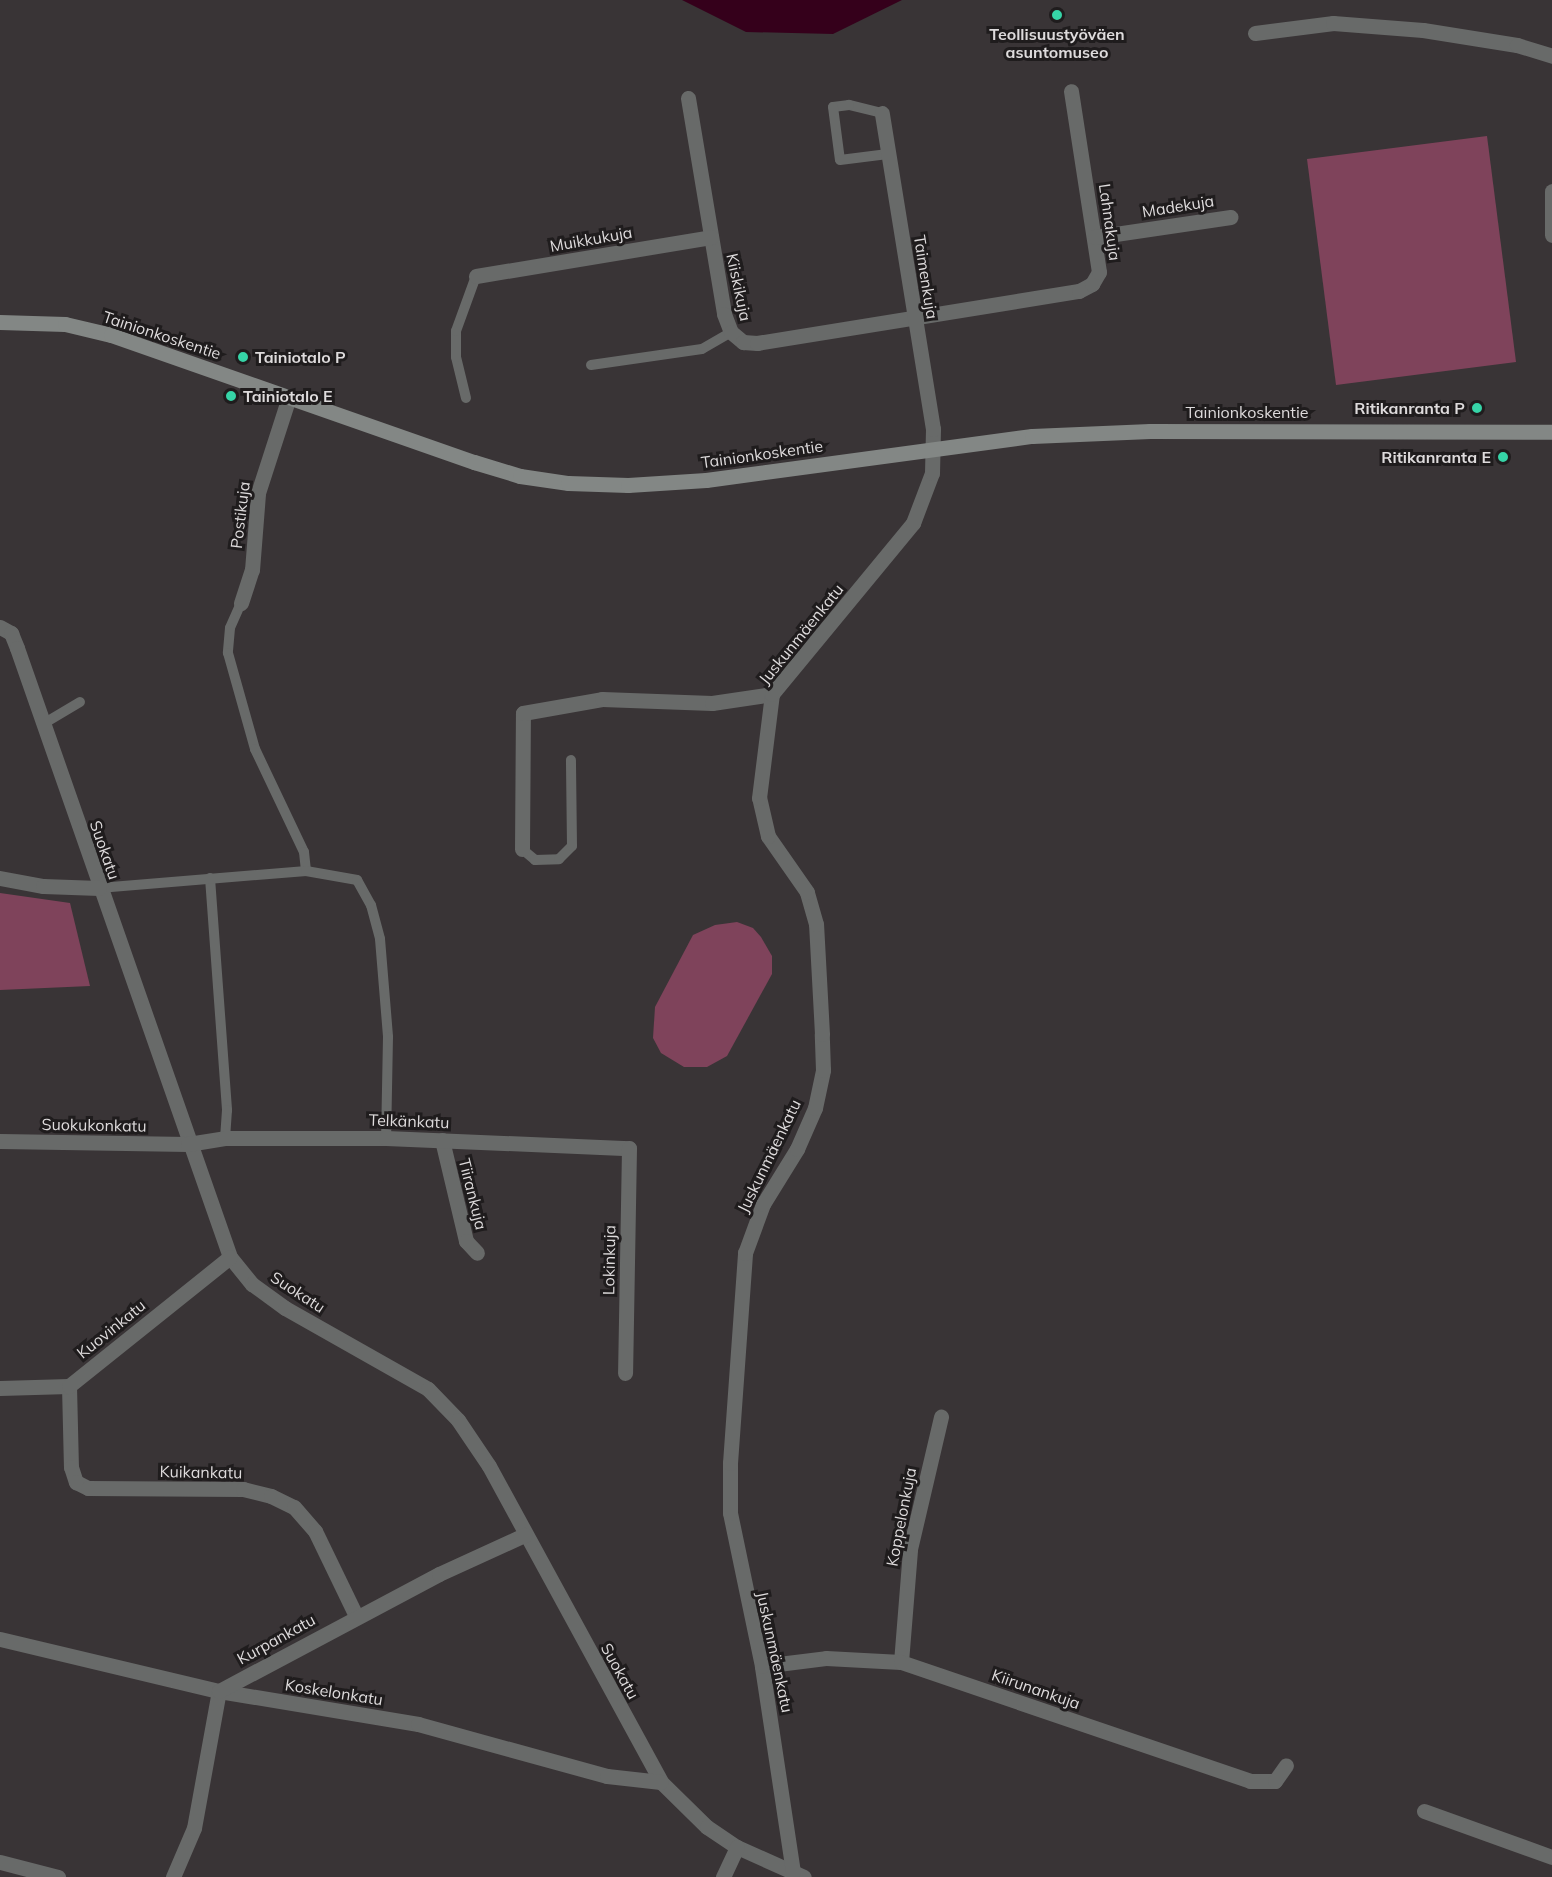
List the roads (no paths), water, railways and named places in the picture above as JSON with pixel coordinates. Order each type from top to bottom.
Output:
[{"type":"street","points":[[1256,33],[1333,23],[1423,30],[1517,45],[1552,56]]},
{"type":"street","name":"Lahnakuja","points":[[914,317],[1079,291],[1092,284],[1099,272],[1071,91]]},
{"type":"street","name":"Kiiskikuja","points":[[688,98],[724,314],[731,332],[743,342],[757,343],[914,317]]},
{"type":"street","name":"Taimenkuja","points":[[882,113],[935,447]]},
{"type":"street","points":[[1552,191],[1552,235]]},
{"type":"street","name":"Madekuja","points":[[1095,237],[1231,217]]},
{"type":"street","name":"Muikkukuja","points":[[476,276],[711,237]]},
{"type":"street","name":"Tainionkoskentie","points":[[0,322],[65,324],[111,335],[474,462],[520,476],[568,483],[628,485],[706,480],[935,447],[1032,436],[1150,431],[1552,432]]},
{"type":"street","name":"Postikuja","points":[[242,603],[252,570],[258,493],[289,397]]},
{"type":"street","name":"Juskunmäenkatu","points":[[799,1875],[762,1666],[739,1572],[730,1513],[745,1253],[764,1204],[797,1149],[815,1108],[823,1070],[816,924],[807,892],[768,836],[759,798],[772,694],[913,523],[926,497],[935,447]]},
{"type":"street","name":"Suokatu","points":[[0,627],[10,633],[17,648],[188,1144],[230,1257],[252,1284],[285,1308],[428,1389],[458,1420],[489,1466],[524,1535],[661,1782],[707,1827],[737,1847],[799,1875]]},
{"type":"street","points":[[522,849],[523,713],[602,699],[712,704],[772,694]]},
{"type":"street","points":[[0,878],[43,886],[99,888]]},
{"type":"street","name":"Telkänkatu","points":[[188,1144],[225,1137],[386,1138],[629,1148]]},
{"type":"street","name":"Tiirankuja","points":[[442,1140],[466,1241],[477,1253]]},
{"type":"street","name":"Suokukonkatu","points":[[0,1142],[188,1144]]},
{"type":"street","name":"Lokinkuja","points":[[625,1373],[629,1148]]},
{"type":"street","name":"Kuovinkatu","points":[[69,1386],[230,1257]]},
{"type":"street","points":[[0,1388],[69,1386]]},
{"type":"street","name":"Kuikankatu","points":[[69,1386],[71,1467],[76,1482],[88,1488],[243,1489],[271,1496],[294,1507],[315,1531],[356,1616]]},
{"type":"street","name":"Koppelonkuja","points":[[901,1662],[910,1550],[941,1417]]},
{"type":"street","name":"Kurpankatu","points":[[219,1691],[356,1616],[524,1535]]},
{"type":"street","name":"Koskelonkatu","points":[[0,1639],[219,1691],[418,1724],[608,1776],[661,1782]]},
{"type":"street","name":"Kiirunankuja","points":[[762,1666],[826,1658],[901,1662],[1250,1781],[1275,1781],[1286,1765]]},
{"type":"street","points":[[173,1877],[194,1828],[219,1691]]},
{"type":"street","points":[[1424,1812],[1552,1857]]},
{"type":"street","points":[[723,1877],[737,1847]]},
{"type":"street","points":[[0,1862],[58,1877]]},
{"type":"lane","points":[[882,113],[849,105],[833,107],[840,160],[888,154]]},
{"type":"lane","points":[[466,398],[456,357],[456,331],[476,276]]},
{"type":"lane","points":[[591,365],[702,349],[731,332]]},
{"type":"lane","points":[[242,603],[230,628],[228,652],[255,749],[304,852],[306,871]]},
{"type":"lane","points":[[43,724],[80,702]]},
{"type":"lane","points":[[522,849],[535,860],[559,860],[572,846],[571,760]]},
{"type":"lane","points":[[99,888],[306,871],[357,880],[370,905],[380,939],[388,1037],[386,1138]]},
{"type":"lane","points":[[210,878],[227,1110],[225,1137]]},
{"type":"place","name":"Teollisuustyöväen asuntomuseo","points":[[1057,15]]},
{"type":"place","name":"Tainiotalo P","points":[[243,357]]},
{"type":"place","name":"Tainiotalo E","points":[[231,396]]},
{"type":"place","name":"Ritikanranta P","points":[[1477,408]]},
{"type":"place","name":"Ritikanranta E","points":[[1503,457]]}]
